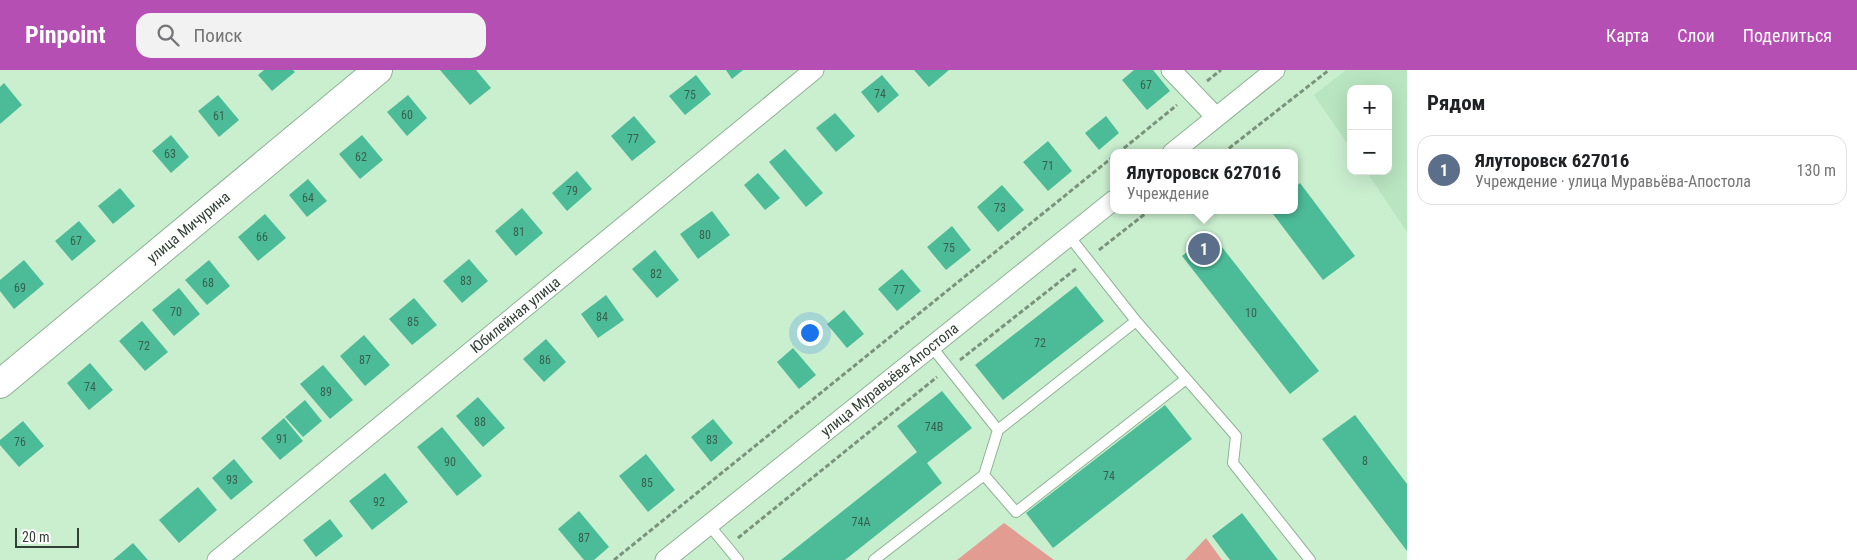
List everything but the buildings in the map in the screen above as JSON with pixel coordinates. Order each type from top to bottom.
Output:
[{"type":"street","name":"улица Мичурина","points":[[0,384],[378,70]]},
{"type":"street","name":"Юбилейная улица","points":[[218,560],[814,70]]},
{"type":"street","points":[[1171,70],[1216,118]]},
{"type":"street","points":[[1177,149],[1275,70]]},
{"type":"street","name":"улица Муравьёва-Апостола","points":[[665,560],[1110,203]]},
{"type":"lane","points":[[1069,236],[1136,321],[1236,436],[1233,463],[1310,560]]},
{"type":"lane","points":[[874,560],[984,475],[998,430],[1136,321]]},
{"type":"lane","points":[[932,346],[998,430]]},
{"type":"lane","points":[[984,475],[1016,512],[1186,379]]},
{"type":"lane","points":[[709,525],[738,560]]},
{"type":"path","points":[[1123,149],[1221,70]]},
{"type":"path","points":[[1228,149],[1329,70]]},
{"type":"path","points":[[614,560],[1110,159]]},
{"type":"path","points":[[727,546],[1145,214]]},
{"type":"shaded area","points":[[1346,70],[1407,70],[1407,232],[1369,175],[1392,175],[1392,85],[1347,85],[1347,143],[1314,95]]},
{"type":"shaded area","points":[[1004,523],[1054,560],[957,560]]},
{"type":"shaded area","points":[[1206,538],[1222,560],[1185,560]]},
{"type":"place","name":"Ялуторовск 627016","points":[[1204,249]]}]
